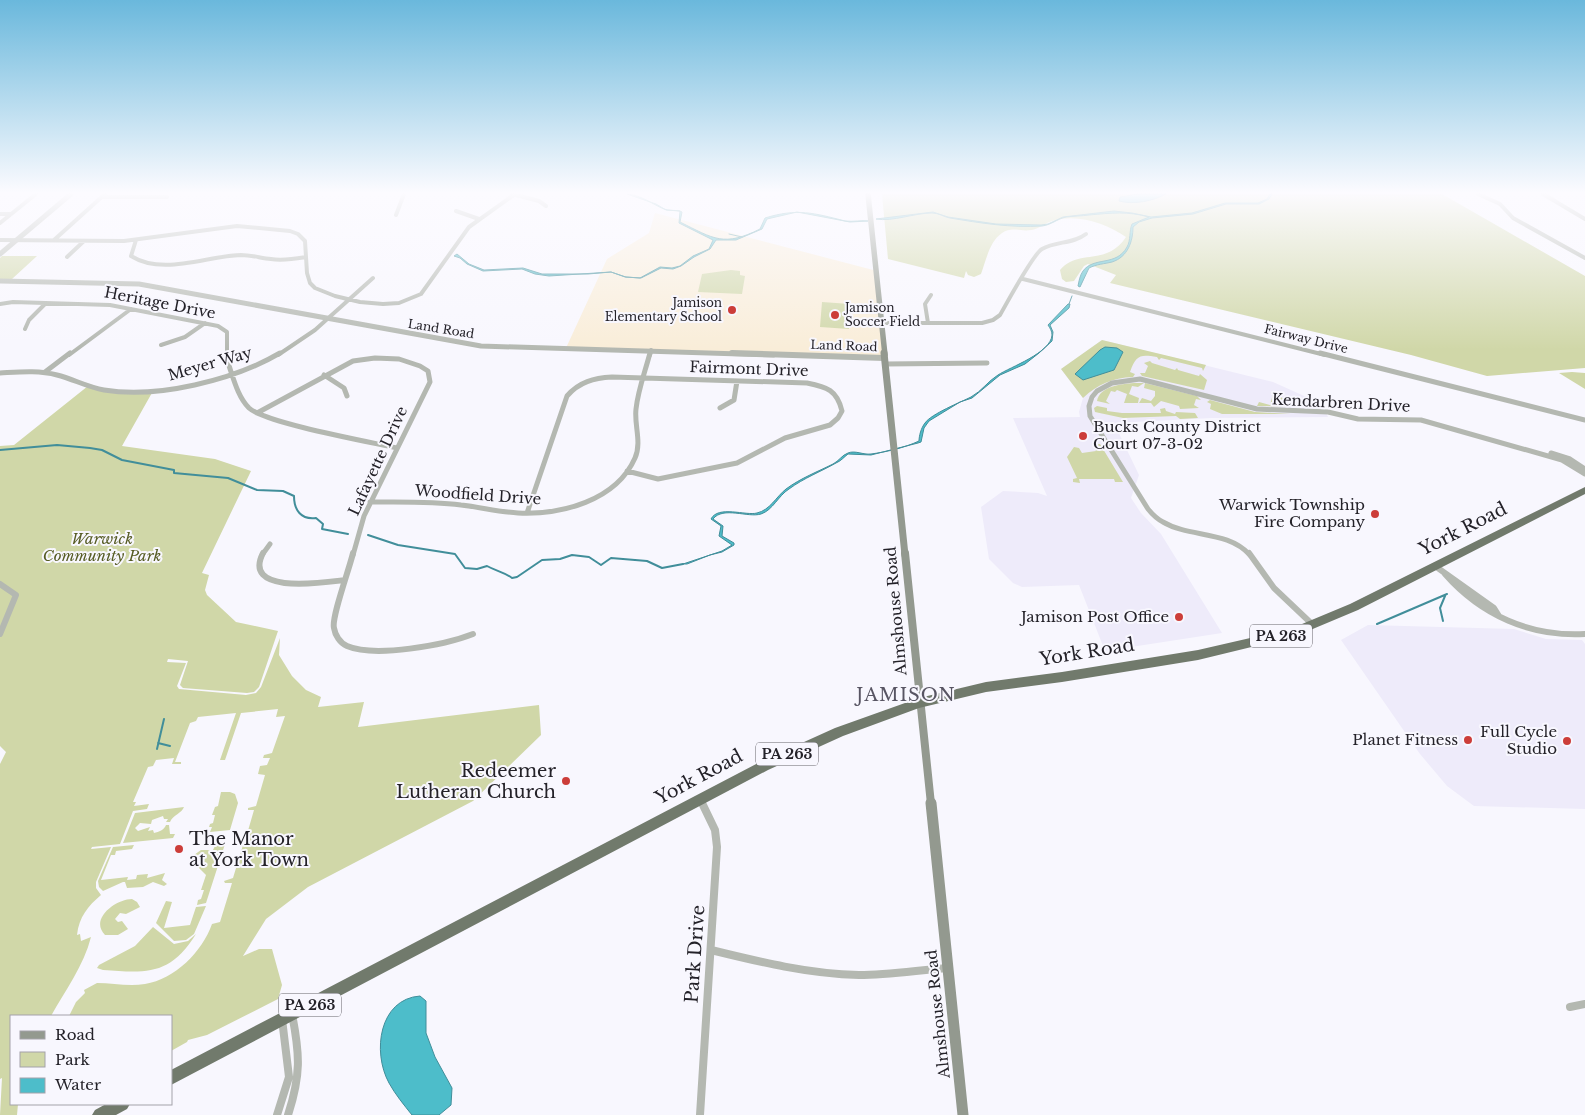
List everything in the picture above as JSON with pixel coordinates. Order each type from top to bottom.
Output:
[{"type":"highway","name":"York Road","points":[[172,1077],[700,799],[793,752],[838,732],[920,703],[986,687],[1081,674],[1237,647],[1292,634],[1346,611],[1585,490]]},
{"type":"highway","points":[[100,1115],[120,1105]]},
{"type":"main road","name":"Almshouse Road","points":[[874,246],[884,361],[895,450],[963,1115]]},
{"type":"street","points":[[0,254],[10,246]]},
{"type":"street","points":[[67,258],[79,246]]},
{"type":"street","points":[[134,246],[131,256],[136,261],[146,263],[188,263],[241,255],[279,260],[306,257]]},
{"type":"street","points":[[305,246],[307,276],[312,286],[327,294],[386,304],[404,302],[425,290],[455,246]]},
{"type":"street","points":[[881,323],[976,323],[993,320],[1000,315],[1041,250],[1049,246]]},
{"type":"street","points":[[1564,246],[1585,258]]},
{"type":"street","name":"Meyer Way","points":[[0,373],[45,372],[100,390],[124,392],[172,389],[231,373],[283,352],[301,341],[373,278]]},
{"type":"street","name":"Fairway Drive","points":[[1023,279],[1585,420]]},
{"type":"street","name":"Land Road","points":[[0,281],[132,282],[481,346],[652,350],[884,361]]},
{"type":"street","points":[[928,323],[925,304],[931,295]]},
{"type":"street","points":[[25,329],[29,320],[46,303]]},
{"type":"street","name":"Heritage Drive","points":[[0,304],[94,303],[218,326],[227,332],[226,356],[241,398],[257,413],[282,422],[397,448]]},
{"type":"street","points":[[45,372],[131,309]]},
{"type":"street","points":[[160,344],[185,337],[205,323]]},
{"type":"street","name":"Woodfield Drive","points":[[370,502],[454,504],[527,514],[554,511],[582,503],[607,490],[627,471],[638,446],[636,411],[652,350]]},
{"type":"street","name":"Lafayette Drive","points":[[257,413],[348,362],[369,357],[381,357],[414,364],[428,371],[430,382],[370,502],[333,625],[335,632],[347,645],[362,650],[450,643],[473,634]]},
{"type":"street","points":[[884,361],[987,363]]},
{"type":"street","points":[[324,375],[344,388],[347,396]]},
{"type":"street","name":"Fairmont Drive","points":[[527,514],[570,392],[584,382],[598,378],[644,378],[807,383],[830,390],[839,398],[842,411],[838,418],[825,428],[785,438],[737,464],[658,478],[647,478],[627,471]]},
{"type":"street","name":"Kendarbren Drive","points":[[1313,626],[1272,586],[1254,558],[1243,548],[1218,538],[1176,528],[1159,520],[1148,509],[1090,416],[1088,407],[1090,396],[1096,391],[1120,380],[1150,380],[1256,410],[1323,412],[1358,419],[1422,420],[1560,455],[1585,469]]},
{"type":"street","points":[[720,408],[734,400],[738,381]]},
{"type":"street","name":"Kendarbren Drive","points":[[1515,444],[1562,460],[1585,474]]},
{"type":"street","points":[[270,544],[261,556],[260,565],[264,574],[273,581],[289,585],[301,585],[345,580]]},
{"type":"street","points":[[1435,566],[1452,583],[1488,611],[1516,624],[1537,632],[1585,634]]},
{"type":"street","points":[[0,584],[16,595],[0,634]]},
{"type":"street","name":"Park Drive","points":[[700,799],[717,835],[700,1115]]},
{"type":"street","points":[[711,950],[780,967],[838,974],[860,975],[948,968]]},
{"type":"street","points":[[1570,1007],[1585,1004]]},
{"type":"street","points":[[277,1115],[288,1078],[287,1017]]},
{"type":"street","points":[[287,1017],[298,1043],[299,1065],[295,1094],[288,1115]]},
{"type":"shaded area","name":"Jamison Elementary School","points":[[628,246],[781,246],[877,271],[884,358],[566,348],[607,259]]},
{"type":"shaded area","points":[[1102,340],[1273,382],[1322,404],[1328,417],[1212,418],[1114,423],[1139,475],[1131,498],[1141,513],[1161,534],[1222,633],[1105,651],[1079,585],[1022,587],[1013,583],[989,559],[981,507],[1003,491],[1038,493],[1047,496],[1013,418],[1080,417],[1079,412],[1083,398],[1061,369]]},
{"type":"shaded area","points":[[1368,625],[1514,629],[1546,639],[1582,640],[1585,644],[1585,809],[1474,806],[1447,786],[1420,754],[1341,640]]},
{"type":"green space","points":[[887,246],[991,246],[981,274],[974,277],[968,275],[966,271],[964,278],[888,259]]},
{"type":"green space","points":[[1118,246],[1533,246],[1585,276],[1585,368],[1487,376],[1411,355],[1110,283],[1116,275],[1088,264],[1084,266],[1074,281],[1066,282],[1062,279],[1060,270],[1067,263],[1110,252]]},
{"type":"green space","points":[[2,256],[37,256],[12,279],[0,279],[0,258]]},
{"type":"green space","points":[[731,270],[740,271],[740,275],[745,276],[742,294],[698,292],[702,274]]},
{"type":"green space","name":"Jamison Soccer Field","points":[[822,302],[850,304],[849,329],[820,327]]},
{"type":"green space","points":[[1102,340],[1206,365],[1203,371],[1202,368],[1161,358],[1159,360],[1157,357],[1139,357],[1134,362],[1130,372],[1135,374],[1133,377],[1106,383],[1094,389],[1083,398],[1061,369]]},
{"type":"green space","points":[[1150,361],[1175,370],[1177,368],[1178,370],[1199,376],[1200,374],[1207,380],[1204,390],[1142,376],[1140,373],[1145,373],[1148,366],[1144,363]]},
{"type":"green space","points":[[1559,373],[1585,373],[1585,389]]},
{"type":"green space","points":[[1144,383],[1138,387],[1132,386],[1129,394],[1139,398],[1138,403],[1124,403],[1127,394],[1117,390],[1115,392],[1111,391],[1106,401],[1110,404],[1097,401],[1102,392],[1107,389],[1117,385]]},
{"type":"green space","points":[[1145,383],[1197,396],[1201,400],[1196,399],[1194,405],[1199,408],[1180,409],[1179,406],[1161,401],[1154,407],[1151,403],[1139,403],[1142,398],[1151,401],[1155,396],[1155,391],[1144,388]]},
{"type":"green space","name":"Warwick Community Park","points":[[88,386],[99,390],[153,391],[122,446],[215,459],[251,471],[202,573],[209,575],[205,590],[207,595],[236,622],[278,631],[259,687],[254,692],[183,688],[180,685],[188,661],[168,659],[167,662],[186,663],[177,686],[179,689],[246,695],[256,693],[261,687],[280,638],[279,655],[292,676],[306,690],[321,697],[318,707],[364,702],[358,727],[539,705],[541,735],[473,801],[308,887],[266,919],[243,956],[259,949],[272,949],[282,985],[278,999],[207,1035],[188,1040],[172,1050],[172,1015],[70,1015],[76,1002],[85,993],[84,990],[97,983],[139,985],[156,981],[177,970],[186,963],[202,944],[212,924],[220,922],[232,883],[225,883],[224,881],[233,878],[243,845],[237,845],[237,843],[245,841],[254,810],[248,810],[248,808],[256,806],[265,775],[258,774],[260,766],[267,765],[270,758],[263,758],[264,755],[272,753],[285,716],[276,717],[278,709],[241,713],[225,760],[220,760],[236,713],[198,717],[196,721],[190,723],[175,762],[181,762],[181,764],[172,764],[174,758],[156,760],[153,766],[148,767],[133,802],[136,802],[134,806],[149,804],[147,809],[133,811],[120,844],[92,847],[91,849],[111,847],[96,882],[96,888],[101,895],[85,912],[78,929],[77,935],[80,934],[81,941],[91,937],[88,947],[79,968],[52,1015],[10,1015],[10,1105],[18,1105],[17,1115],[0,1115],[2,1078],[0,1079],[0,764],[6,752],[0,746],[0,446],[14,445]]},
{"type":"green space","points":[[1270,392],[1297,405],[1301,403],[1305,407],[1257,406],[1259,402],[1270,405],[1273,394]]},
{"type":"green space","points":[[1210,400],[1255,412],[1291,414],[1222,414],[1210,409],[1211,404],[1207,402]]},
{"type":"green space","points":[[1097,406],[1107,408],[1107,411],[1122,413],[1161,413],[1160,409],[1165,408],[1166,411],[1175,414],[1176,412],[1195,413],[1198,418],[1180,419],[1176,416],[1123,418],[1095,412],[1094,408]]},
{"type":"green space","points":[[1100,444],[1123,482],[1115,482],[1114,479],[1079,479],[1080,483],[1073,482],[1073,479],[1077,478],[1067,457],[1074,447],[1079,448],[1082,453],[1096,451],[1093,445]]},
{"type":"green space","points":[[221,792],[235,794],[238,803],[230,830],[210,832],[212,827],[209,827],[213,823],[215,815],[212,815],[215,807],[218,806]]},
{"type":"green space","points":[[184,807],[170,822],[166,822],[168,819],[164,819],[163,816],[152,820],[151,824],[140,823],[135,828],[138,831],[150,827],[148,831],[153,830],[154,833],[161,831],[166,825],[169,825],[170,834],[175,834],[173,838],[123,843],[135,813]]},
{"type":"green space","points":[[225,844],[206,903],[197,905],[204,890],[201,890],[206,875],[198,867],[201,864],[194,855],[201,850],[213,850],[215,846]]},
{"type":"green space","points":[[134,845],[132,849],[116,851],[115,855],[111,855],[101,880],[128,877],[127,880],[136,879],[137,875],[148,874],[147,878],[165,873],[162,880],[167,884],[164,886],[153,882],[143,887],[127,888],[125,882],[123,882],[103,891],[99,887],[98,881],[113,847]]},
{"type":"green space","points":[[132,899],[140,907],[126,914],[120,913],[115,919],[118,922],[122,921],[128,929],[118,935],[105,935],[100,923],[106,911],[119,902]]},
{"type":"green space","points":[[166,901],[172,902],[164,928],[190,925],[196,907],[206,906],[194,934],[186,940],[174,941],[156,923]]},
{"type":"green space","points":[[153,927],[174,944],[188,941],[196,934],[177,958],[156,969],[132,972],[97,968],[99,965],[135,946]]},
{"type":"water","points":[[712,246],[710,249],[681,266],[673,269],[661,268],[640,278],[660,267],[672,268],[680,266],[693,256]]},
{"type":"water","points":[[1129,246],[1126,252],[1117,260],[1089,268],[1080,287],[1078,286],[1080,276],[1088,266],[1117,257]]},
{"type":"water","points":[[457,254],[469,264],[484,270],[523,268],[542,274],[580,274],[549,276],[535,274],[522,269],[483,271],[467,264],[454,256]]},
{"type":"water","points":[[1070,304],[1069,308],[1050,325],[1053,332],[1052,341],[1045,347],[1050,342],[1052,335],[1048,325]]},
{"type":"water","points":[[1105,347],[1117,348],[1123,352],[1114,370],[1083,380],[1075,374],[1100,350]]},
{"type":"water","points":[[1044,348],[1025,364],[1000,375],[972,398],[961,402],[975,395],[998,375],[1029,359]]},
{"type":"water","points":[[959,402],[929,421],[924,428],[921,442],[907,446],[919,441],[921,430],[928,420]]},
{"type":"water","points":[[851,452],[868,454],[881,452],[871,455],[848,454],[838,462],[789,489],[769,509],[761,514],[749,515],[723,513],[717,515],[713,519],[723,526],[722,536],[734,543],[734,545],[722,552],[710,555],[732,545],[719,536],[721,526],[711,519],[715,515],[726,512],[757,513],[769,506],[782,492],[792,485],[833,464],[846,454]]},
{"type":"water","points":[[710,555],[687,564],[683,564]]},
{"type":"water","points":[[420,996],[426,1001],[426,1033],[435,1057],[452,1088],[451,1105],[439,1115],[412,1115],[389,1083],[381,1057],[383,1029],[395,1006],[406,999]]},
{"type":"waterway","points":[[1069,304],[1072,296]]},
{"type":"waterway","points":[[0,450],[57,445],[90,448],[102,450],[122,460],[174,470],[174,473],[228,478],[257,490],[283,491],[294,496],[295,506],[302,516],[316,518],[323,524],[322,529],[348,534]]},
{"type":"waterway","points":[[368,535],[398,545],[455,554],[465,568],[477,569],[487,566],[512,578],[517,577],[542,560],[560,559],[572,555],[589,557],[601,565],[611,558],[647,561],[662,568],[683,564]]},
{"type":"waterway","points":[[1377,624],[1447,594]]},
{"type":"waterway","points":[[1443,621],[1440,608],[1445,596]]},
{"type":"waterway","points":[[158,743],[164,719]]},
{"type":"waterway","points":[[157,749],[158,743]]},
{"type":"waterway","points":[[158,743],[170,746]]},
{"type":"place","name":"Jamison Elementary School","points":[[732,310]]},
{"type":"place","name":"Jamison Soccer Field","points":[[835,315]]},
{"type":"place","name":"Bucks County District Court 07-3-02","points":[[1083,436]]},
{"type":"place","name":"Warwick Township Fire Company","points":[[1375,514]]},
{"type":"place","name":"Jamison Post Office","points":[[1179,617]]},
{"type":"place","name":"Planet Fitness","points":[[1468,740]]},
{"type":"place","name":"Full Cycle Studio","points":[[1567,741]]},
{"type":"place","name":"Redeemer Lutheran Church","points":[[566,781]]},
{"type":"place","name":"The Manor at York Town","points":[[179,849]]},
{"type":"district","name":"JAMISON","points":[[906,695]]}]
